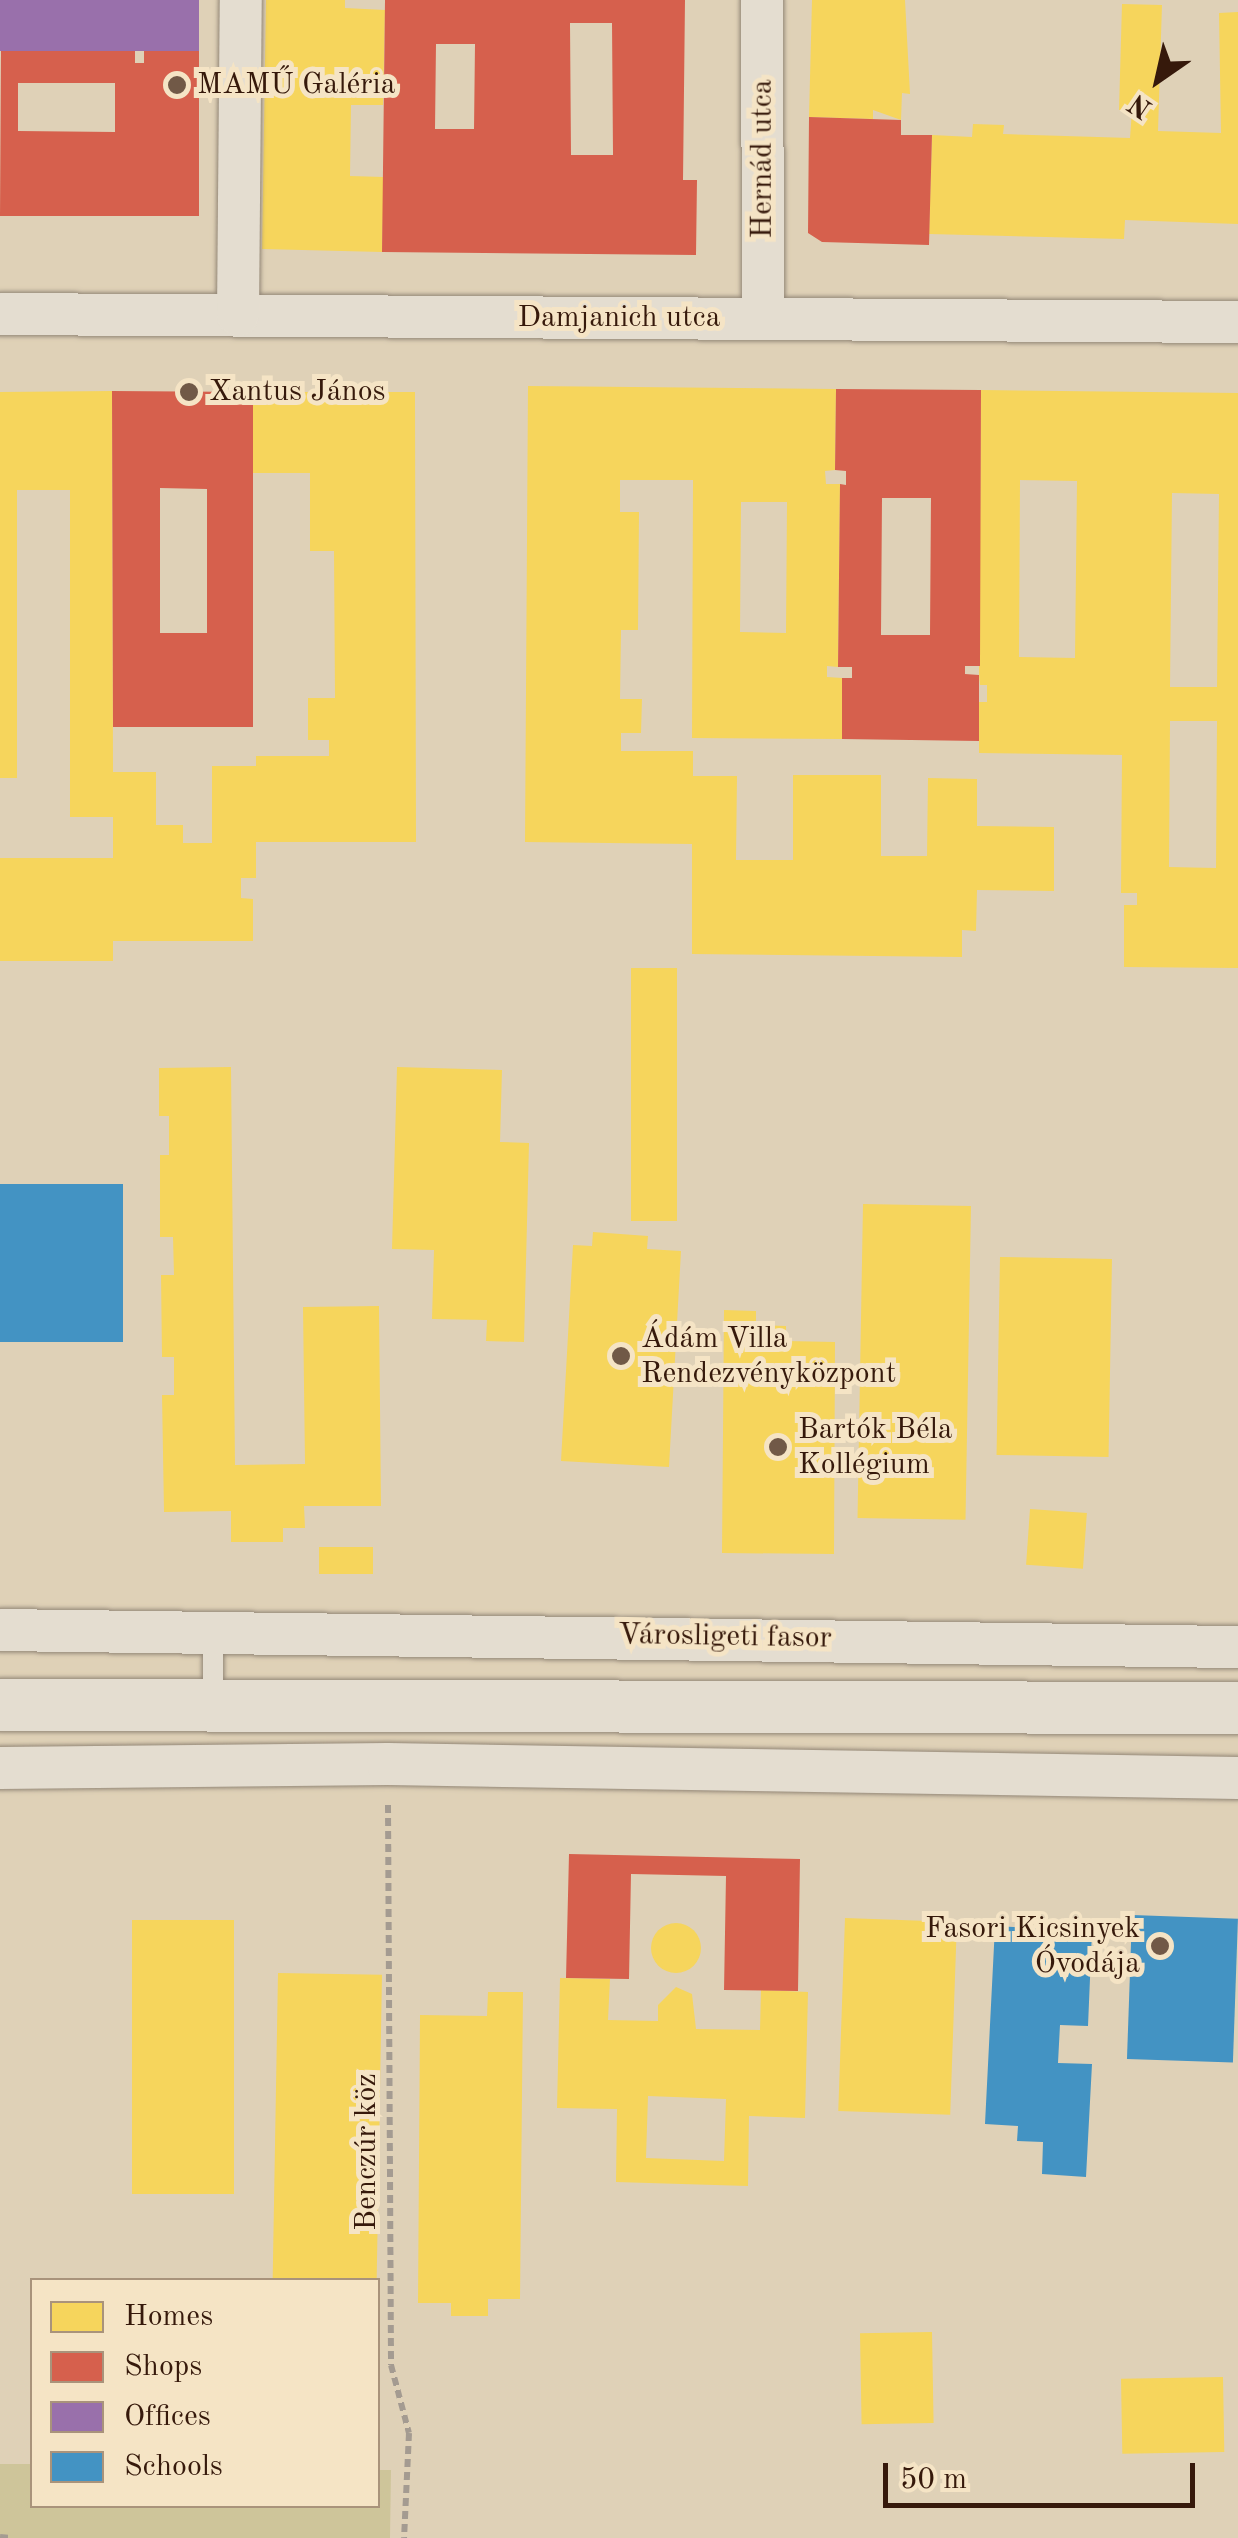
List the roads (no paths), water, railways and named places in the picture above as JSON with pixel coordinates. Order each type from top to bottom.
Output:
[{"type":"street","points":[[238,315],[241,0]]},
{"type":"street","name":"Hernád utca","points":[[762,0],[763,319]]},
{"type":"street","name":"Damjanich utca","points":[[0,314],[1238,322]]},
{"type":"street","name":"Városligeti fasor","points":[[0,1630],[1238,1646]]},
{"type":"street","points":[[0,1705],[213,1705],[506,1736],[1238,1778]]},
{"type":"street","points":[[0,1768],[388,1764],[506,1736],[1238,1708]]},
{"type":"lane","points":[[213,1631],[213,1705]]},
{"type":"place","name":"MAMŰ Galéria","points":[[177,85]]},
{"type":"place","name":"Xantus János","points":[[189,392]]},
{"type":"place","name":"Ádám Villa Rendezvényközpont","points":[[621,1356]]},
{"type":"place","name":"Bartók Béla Kollégium","points":[[778,1447]]},
{"type":"place","name":"Fasori Kicsinyek Óvodája","points":[[1160,1946]]}]
